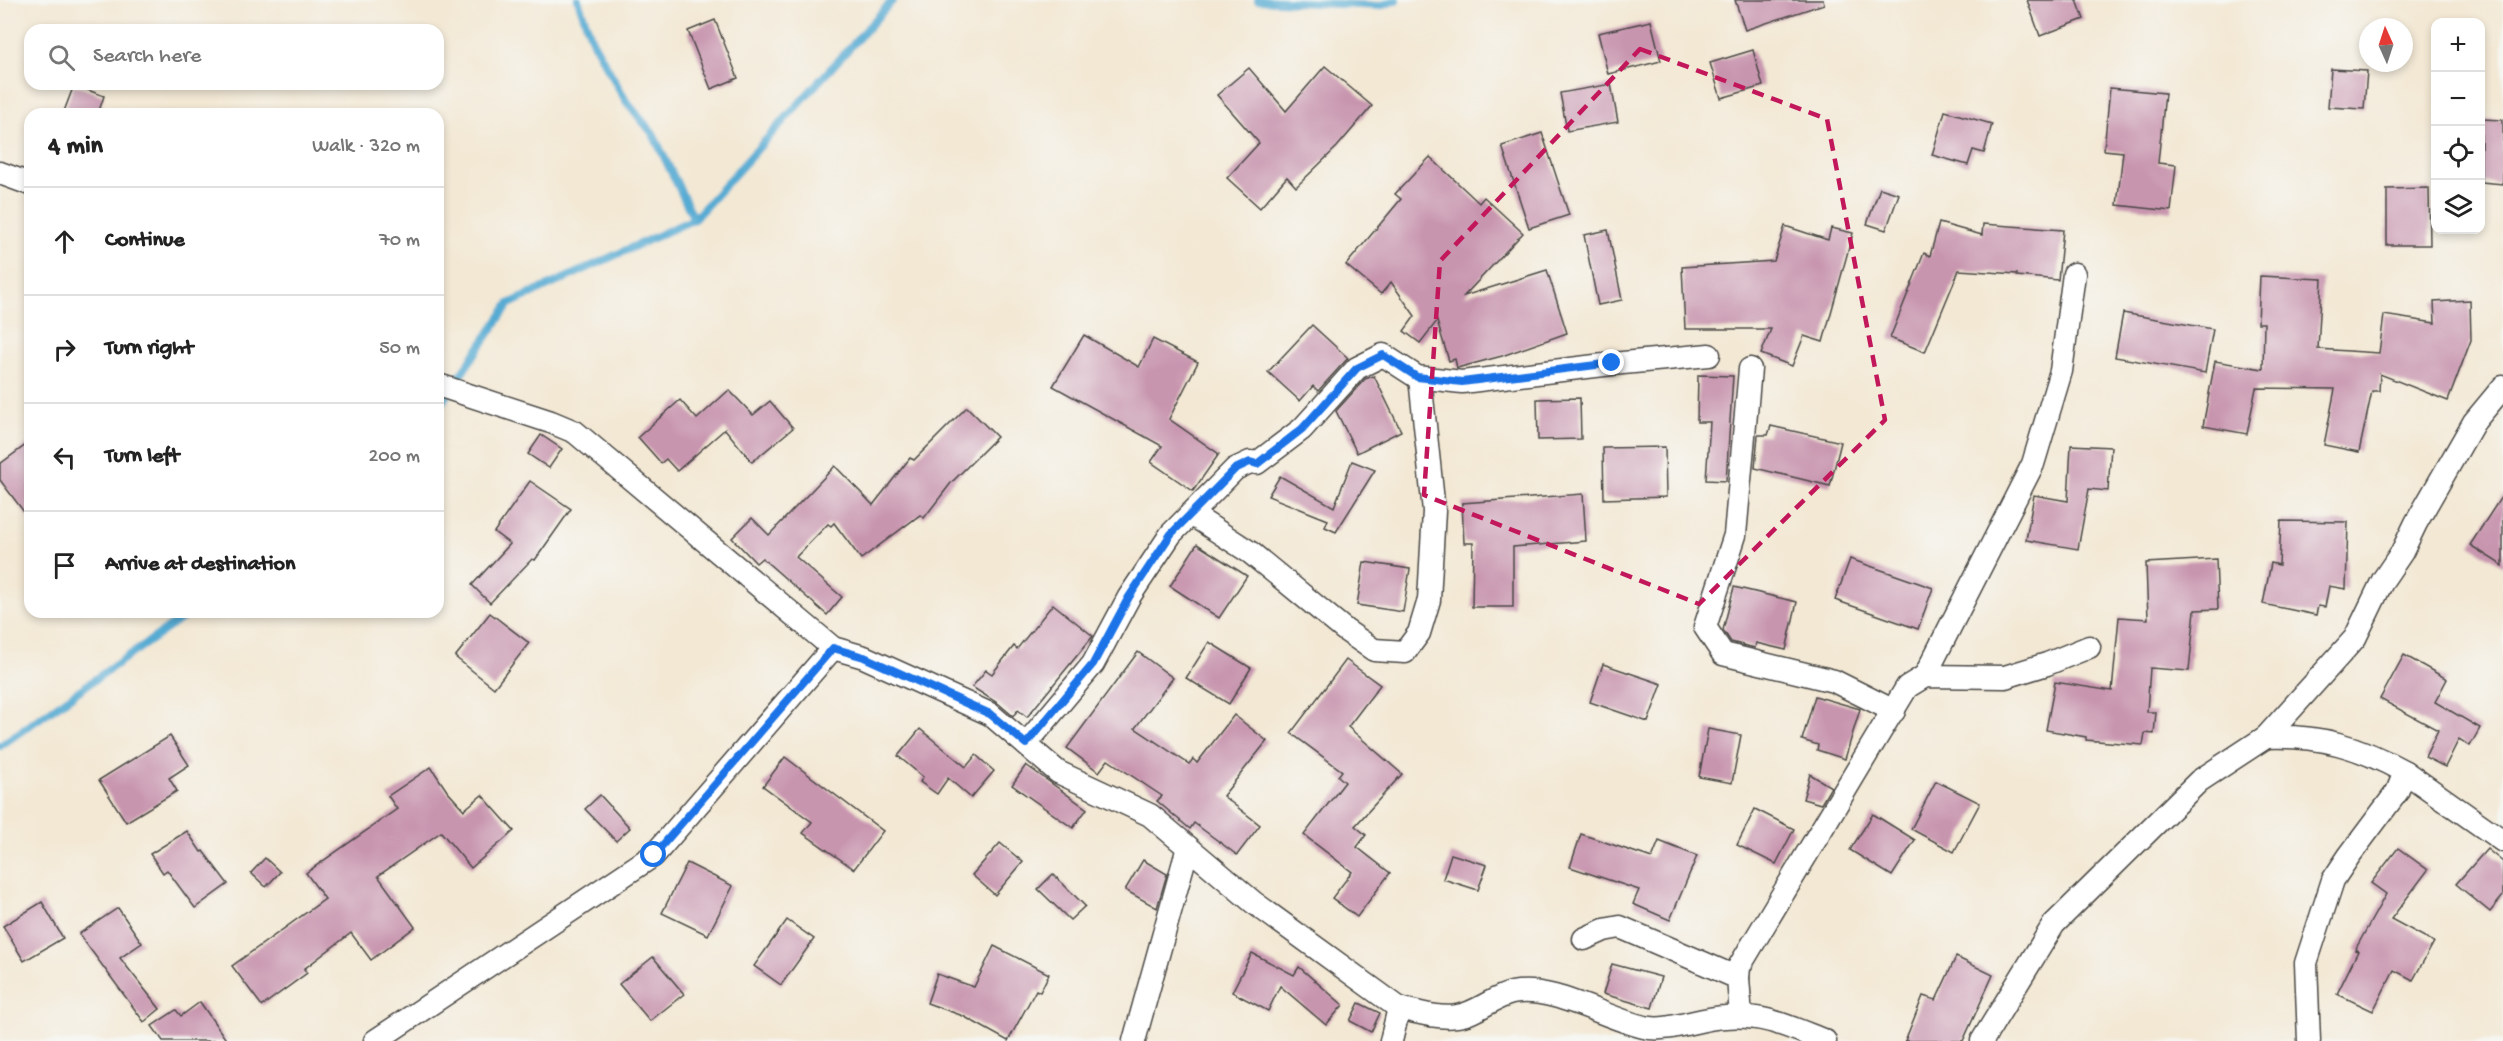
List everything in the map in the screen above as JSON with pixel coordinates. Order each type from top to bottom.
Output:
[{"type":"street","points":[[0,173],[24,182]]},
{"type":"street","points":[[1741,1016],[1737,978],[1739,967],[1907,687],[1925,676],[2033,464],[2061,371],[2074,274]]},
{"type":"street","points":[[1026,744],[1093,664],[1129,597],[1171,534],[1235,469],[1250,462],[1257,464],[1302,429],[1357,368],[1383,355],[1420,378],[1462,382],[1612,363],[1709,355]]},
{"type":"street","points":[[1750,369],[1735,535],[1705,627],[1723,654],[1834,681],[1894,711]]},
{"type":"street","points":[[1191,514],[1251,553],[1345,630],[1374,650],[1405,652],[1419,633],[1429,600],[1434,512],[1420,378]]},
{"type":"street","points":[[444,387],[552,422],[575,432],[833,648],[864,657],[990,714],[1058,772],[1150,815],[1253,902],[1399,1008],[1421,1014],[1458,1016],[1512,993],[1543,993],[1646,1034],[1691,1021],[1758,1016],[1825,1041]]},
{"type":"street","points":[[1982,1041],[2054,924],[2199,782],[2266,736],[2355,638],[2382,580],[2402,552],[2474,422],[2503,387]]},
{"type":"street","points":[[1925,676],[2005,677],[2047,664],[2089,647]]},
{"type":"street","points":[[375,1041],[654,855],[833,648]]},
{"type":"street","points":[[2266,736],[2288,736],[2348,745],[2405,771],[2503,841]]},
{"type":"street","points":[[2309,1041],[2306,963],[2333,880],[2397,792],[2405,771]]},
{"type":"street","points":[[1134,1041],[1188,847]]},
{"type":"street","points":[[1584,939],[1604,930],[1620,927],[1737,978]]},
{"type":"street","points":[[1391,1041],[1399,1008]]},
{"type":"highlighted area","points":[[1640,49],[1827,119],[1885,420],[1699,604],[1424,495],[1440,261]]},
{"type":"building","points":[[1735,0],[1823,0],[1824,4],[1745,30]]},
{"type":"building","points":[[2027,0],[2077,0],[2084,19],[2040,36]]},
{"type":"building","points":[[715,20],[738,78],[711,89],[688,31]]},
{"type":"building","points":[[1651,21],[1661,61],[1608,74],[1598,33]]},
{"type":"building","points":[[1753,50],[1763,86],[1721,98],[1710,63]]},
{"type":"building","points":[[1325,66],[1372,106],[1337,147],[1296,187],[1287,177],[1260,208],[1227,178],[1259,143],[1217,95],[1249,68],[1286,111]]},
{"type":"building","points":[[2331,69],[2367,72],[2364,109],[2328,107]]},
{"type":"building","points":[[1611,84],[1618,122],[1567,131],[1560,93]]},
{"type":"building","points":[[2110,88],[2165,93],[2158,163],[2176,165],[2171,211],[2117,205],[2123,152],[2104,150]]},
{"type":"building","points":[[72,90],[88,90],[104,96],[100,108],[65,108]]},
{"type":"building","points":[[1945,111],[1992,124],[1984,153],[1973,150],[1968,165],[1932,155]]},
{"type":"building","points":[[2485,119],[2503,120],[2503,184],[2485,182]]},
{"type":"building","points":[[1542,133],[1569,215],[1529,228],[1502,146]]},
{"type":"building","points":[[1430,157],[1479,203],[1484,197],[1523,233],[1464,296],[1547,270],[1567,333],[1502,356],[1457,368],[1455,359],[1449,361],[1437,321],[1420,343],[1404,331],[1415,316],[1391,282],[1381,294],[1346,265],[1401,199],[1395,194]]},
{"type":"building","points":[[1880,188],[1899,194],[1886,230],[1867,224]]},
{"type":"building","points":[[2429,188],[2430,245],[2387,245],[2387,189]]},
{"type":"building","points":[[1939,223],[1982,235],[1983,224],[2063,230],[2058,280],[2017,276],[2017,274],[1959,270],[1925,352],[1890,338],[1924,253],[1930,256]]},
{"type":"building","points":[[1785,226],[1828,240],[1831,228],[1853,233],[1823,342],[1804,336],[1792,366],[1761,354],[1771,329],[1685,329],[1682,267],[1774,261]]},
{"type":"building","points":[[1608,230],[1622,300],[1598,305],[1584,235]]},
{"type":"building","points":[[2260,276],[2322,279],[2318,349],[2379,353],[2384,315],[2435,323],[2434,302],[2470,300],[2471,340],[2448,401],[2380,374],[2379,391],[2372,391],[2359,452],[2324,445],[2335,389],[2256,388],[2247,434],[2203,426],[2215,361],[2263,369],[2264,323],[2258,323]]},
{"type":"building","points":[[2123,313],[2213,329],[2205,373],[2115,357]]},
{"type":"building","points":[[1312,325],[1348,358],[1318,391],[1313,386],[1300,401],[1268,372]]},
{"type":"building","points":[[1084,335],[1139,367],[1153,339],[1198,362],[1169,419],[1219,454],[1193,491],[1151,462],[1162,446],[1053,386]]},
{"type":"building","points":[[1698,375],[1733,376],[1726,481],[1706,480],[1710,422],[1697,422]]},
{"type":"building","points":[[1374,376],[1401,431],[1357,453],[1336,411],[1365,379]]},
{"type":"building","points":[[729,390],[753,415],[770,401],[793,428],[752,462],[725,429],[677,471],[666,459],[661,463],[638,437],[680,400],[697,419]]},
{"type":"building","points":[[1580,398],[1581,439],[1538,440],[1537,399]]},
{"type":"building","points":[[967,407],[997,437],[951,483],[924,518],[920,515],[861,559],[834,523],[831,526],[828,524],[796,557],[842,597],[827,615],[762,558],[756,563],[732,538],[752,518],[769,535],[835,466],[873,505],[910,458],[914,460]]},
{"type":"building","points":[[1771,426],[1841,442],[1830,486],[1755,468],[1758,435],[1768,435]]},
{"type":"building","points":[[541,435],[562,449],[549,468],[528,454]]},
{"type":"building","points":[[2071,445],[2111,447],[2108,491],[2089,489],[2078,549],[2026,540],[2034,495],[2068,501]]},
{"type":"building","points":[[24,446],[24,512],[0,480],[0,464]]},
{"type":"building","points":[[1665,447],[1666,497],[1604,499],[1603,448]]},
{"type":"building","points":[[1352,461],[1375,470],[1336,532],[1325,527],[1328,520],[1268,496],[1280,476],[1334,507]]},
{"type":"building","points":[[530,481],[571,509],[535,560],[532,559],[490,603],[472,585],[510,544],[494,532]]},
{"type":"building","points":[[1583,494],[1586,541],[1513,547],[1513,607],[1472,607],[1473,543],[1464,543],[1462,503]]},
{"type":"building","points":[[2503,494],[2503,566],[2470,545]]},
{"type":"building","points":[[2281,521],[2348,522],[2346,589],[2329,586],[2325,607],[2318,606],[2316,615],[2263,604],[2271,563],[2279,565]]},
{"type":"building","points":[[1197,544],[1247,576],[1219,618],[1170,586]]},
{"type":"building","points":[[1850,559],[1933,588],[1918,629],[1835,600]]},
{"type":"building","points":[[2216,559],[2218,609],[2195,610],[2189,671],[2150,668],[2147,712],[2156,712],[2154,734],[2145,733],[2143,745],[2086,740],[2086,737],[2046,730],[2055,682],[2112,691],[2119,617],[2148,619],[2146,563]]},
{"type":"building","points":[[1364,562],[1410,569],[1403,612],[1357,605]]},
{"type":"building","points":[[1734,587],[1797,602],[1786,650],[1756,643],[1755,648],[1731,642],[1723,630]]},
{"type":"building","points":[[1053,604],[1093,636],[1027,717],[1018,710],[1013,716],[972,687],[986,670],[992,674],[1014,646],[1017,649]]},
{"type":"building","points":[[490,613],[529,643],[494,688],[455,657]]},
{"type":"building","points":[[1209,642],[1251,668],[1229,704],[1186,678]]},
{"type":"building","points":[[1138,652],[1173,678],[1135,728],[1189,764],[1193,759],[1197,763],[1234,715],[1267,741],[1223,796],[1260,825],[1237,855],[1194,823],[1190,829],[1157,801],[1162,796],[1108,760],[1099,772],[1067,748]]},
{"type":"building","points":[[2404,655],[2447,679],[2435,702],[2480,728],[2470,746],[2459,739],[2445,767],[2425,757],[2438,730],[2380,699]]},
{"type":"building","points":[[1346,660],[1380,685],[1348,727],[1402,774],[1355,826],[1366,835],[1357,847],[1390,873],[1357,917],[1332,898],[1352,872],[1304,835],[1345,782],[1338,776],[1342,771],[1291,733]]},
{"type":"building","points":[[1603,664],[1662,684],[1648,722],[1590,702]]},
{"type":"building","points":[[1815,696],[1860,709],[1845,759],[1817,750],[1818,745],[1802,740]]},
{"type":"building","points":[[920,729],[966,767],[976,755],[994,771],[971,798],[948,778],[937,794],[920,782],[923,777],[898,756]]},
{"type":"building","points":[[1708,729],[1741,735],[1732,783],[1699,777]]},
{"type":"building","points":[[170,736],[189,765],[169,778],[177,791],[126,822],[99,780]]},
{"type":"building","points":[[785,757],[883,831],[854,869],[803,833],[812,822],[763,786]]},
{"type":"building","points":[[1026,765],[1087,809],[1073,828],[1012,785]]},
{"type":"building","points":[[431,767],[447,791],[464,810],[482,795],[514,831],[471,868],[441,832],[378,876],[415,927],[371,960],[351,933],[304,969],[307,973],[262,1006],[232,966],[325,899],[306,873],[397,809],[388,796]]},
{"type":"building","points":[[1810,774],[1831,787],[1821,804],[1803,799]]},
{"type":"building","points":[[1936,781],[1980,803],[1954,852],[1911,829]]},
{"type":"building","points":[[600,795],[630,828],[616,841],[585,809]]},
{"type":"building","points":[[1755,809],[1794,829],[1776,864],[1737,845]]},
{"type":"building","points":[[1873,814],[1915,840],[1892,876],[1850,850]]},
{"type":"building","points":[[187,831],[228,884],[195,908],[167,870],[163,873],[150,854]]},
{"type":"building","points":[[1581,834],[1652,858],[1659,841],[1697,856],[1670,920],[1633,904],[1639,890],[1570,867]]},
{"type":"building","points":[[1000,843],[1023,862],[995,895],[972,875]]},
{"type":"building","points":[[2398,848],[2428,870],[2391,919],[2434,942],[2413,980],[2394,970],[2373,1011],[2337,994],[2358,951],[2355,950],[2386,894],[2371,883]]},
{"type":"building","points":[[2487,849],[2503,862],[2503,896],[2490,912],[2456,884]]},
{"type":"building","points":[[1451,854],[1487,865],[1478,890],[1443,879]]},
{"type":"building","points":[[265,858],[280,872],[266,887],[251,873]]},
{"type":"building","points":[[1143,860],[1167,874],[1157,908],[1125,890]]},
{"type":"building","points":[[687,863],[733,886],[708,935],[662,913]]},
{"type":"building","points":[[1053,874],[1085,906],[1070,920],[1038,889]]},
{"type":"building","points":[[42,902],[63,938],[24,961],[3,926]]},
{"type":"building","points":[[118,908],[142,943],[120,958],[160,1009],[144,1022],[79,934]]},
{"type":"building","points":[[787,920],[814,939],[781,985],[754,966]]},
{"type":"building","points":[[994,946],[1049,974],[1040,992],[1036,990],[1008,1041],[963,1016],[927,1003],[937,974],[974,987]]},
{"type":"building","points":[[1252,953],[1294,975],[1299,967],[1343,1005],[1326,1025],[1280,986],[1268,1011],[1232,992]]},
{"type":"building","points":[[653,957],[684,994],[650,1021],[619,984]]},
{"type":"building","points":[[1956,957],[1993,975],[1963,1041],[1905,1041],[1923,996],[1936,1000]]},
{"type":"building","points":[[1612,964],[1661,977],[1652,1008],[1603,994]]},
{"type":"building","points":[[200,1002],[227,1041],[163,1041],[152,1026],[176,1010],[181,1016]]},
{"type":"building","points":[[1359,1003],[1380,1013],[1371,1032],[1350,1021]]},
{"type":"waterway","points":[[578,0],[592,40],[626,101],[653,134],[694,219]]},
{"type":"waterway","points":[[444,399],[509,304],[694,219],[893,0]]},
{"type":"waterway","points":[[1258,0],[1380,6],[1396,0]]},
{"type":"waterway","points":[[0,746],[182,618]]},
{"type":"route","points":[[654,855],[833,648],[864,657],[990,714],[1026,744],[1093,664],[1129,597],[1171,534],[1235,469],[1250,462],[1257,464],[1302,429],[1357,368],[1383,355],[1417,377],[1462,382],[1612,363]]}]
